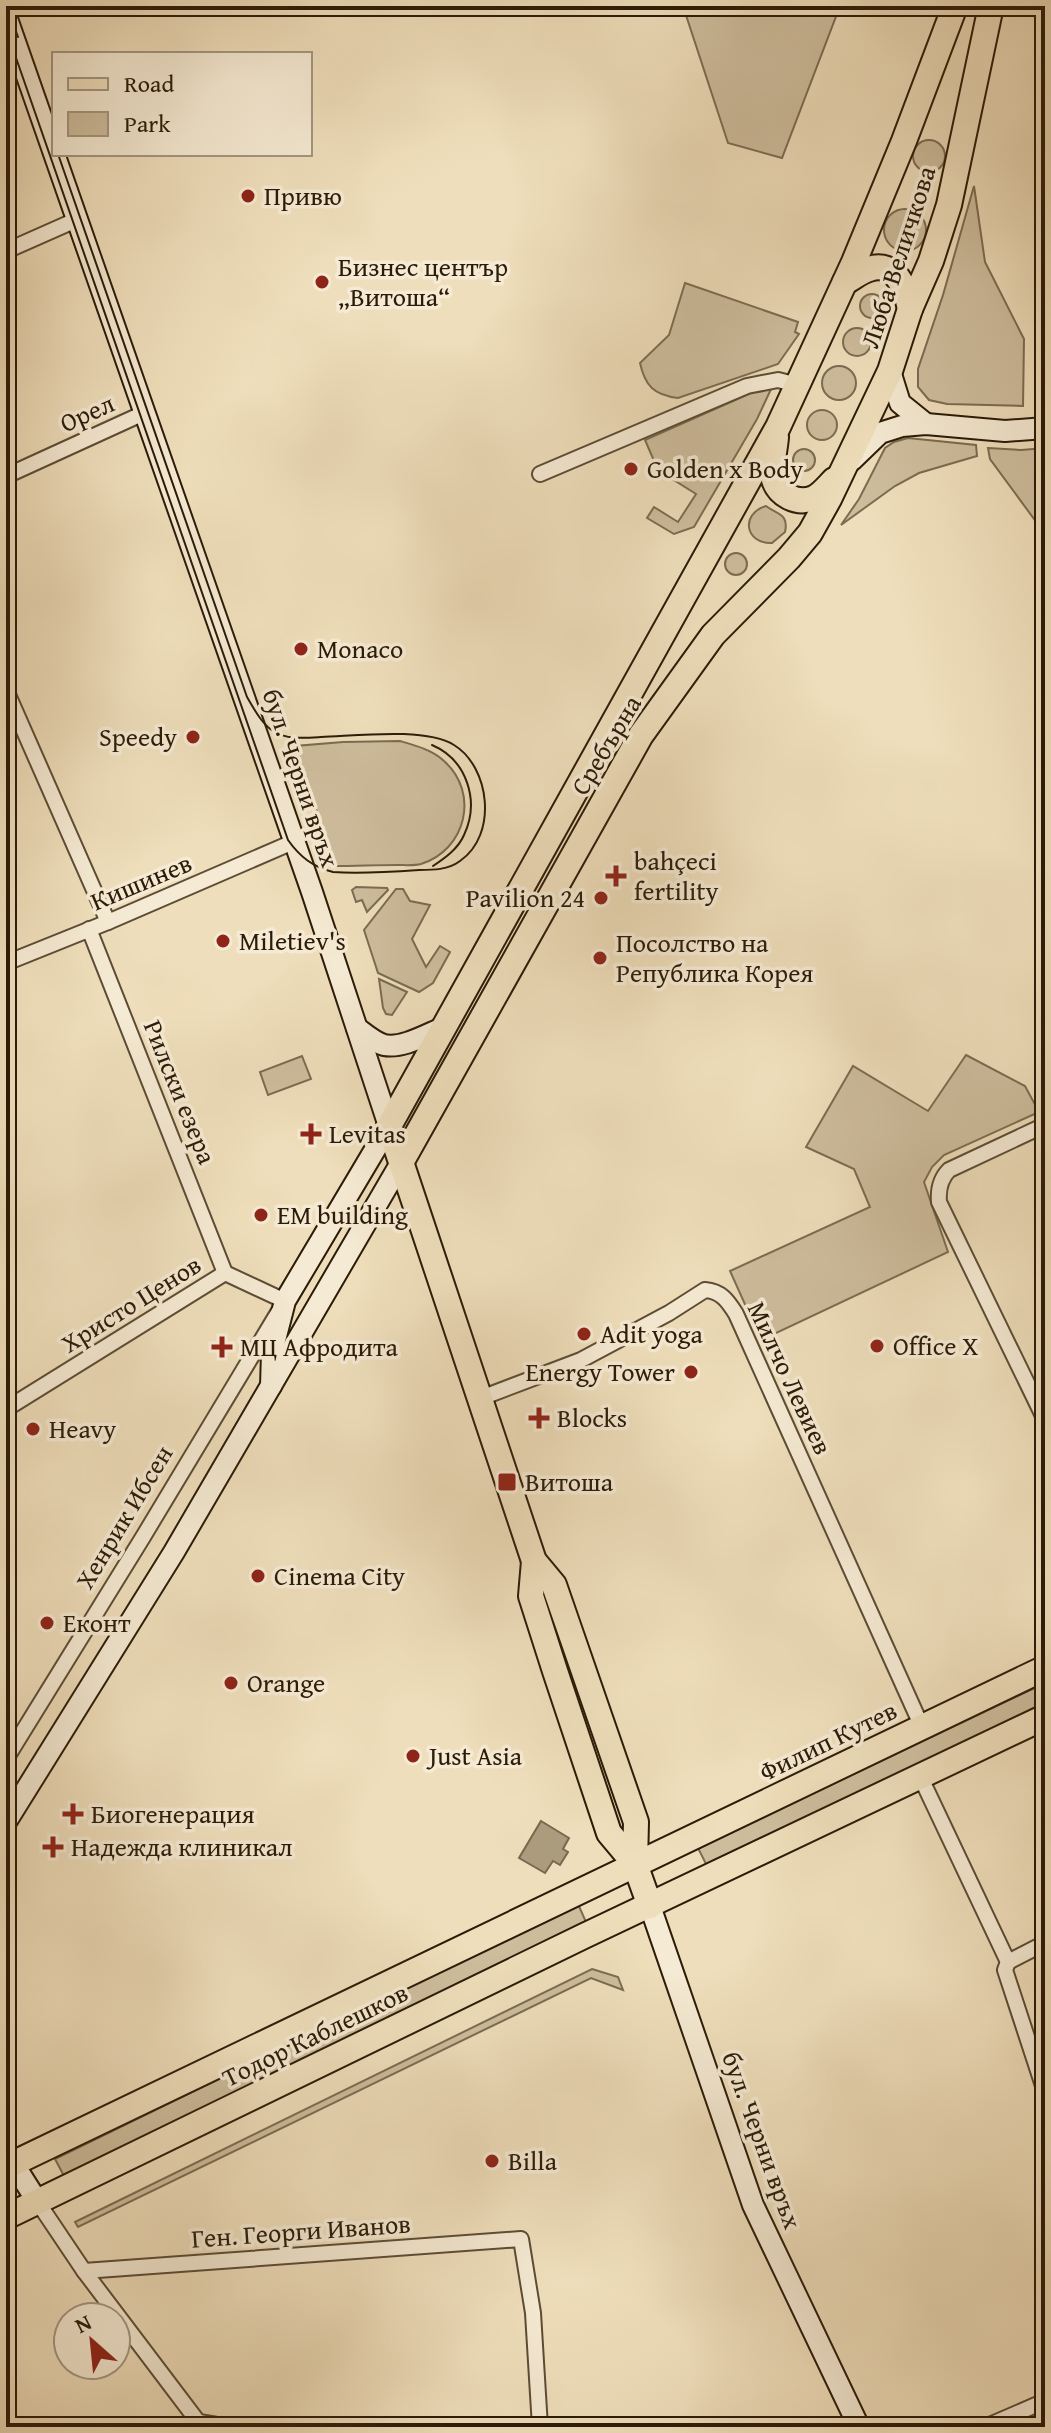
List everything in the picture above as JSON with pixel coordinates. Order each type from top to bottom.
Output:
[{"type":"main road","name":"Люба Величкова","points":[[845,282],[904,141],[955,6]]},
{"type":"main road","name":"Люба Величкова","points":[[844,469],[890,371],[949,205],[991,6]]},
{"type":"main road","name":"бул. Черни връх","points":[[6,16],[52,150]]},
{"type":"main road","name":"бул. Черни връх","points":[[54,156],[357,1028],[534,1561],[554,1585],[636,1822],[635,1864],[753,2205],[859,2427]]},
{"type":"main road","points":[[845,282],[868,269],[882,267],[892,271],[906,289],[910,309]]},
{"type":"main road","name":"Сребърна","points":[[389,1126],[778,427],[845,282]]},
{"type":"main road","points":[[890,371],[900,403],[926,424]]},
{"type":"main road","name":"Сребърна","points":[[402,1161],[641,735],[713,635],[810,533],[844,469],[880,433],[902,426],[926,424],[1005,431],[1045,428]]},
{"type":"main road","points":[[778,427],[773,473],[776,486],[791,498],[814,498],[844,469]]},
{"type":"main road","points":[[357,1028],[372,1039],[390,1045],[445,1027]]},
{"type":"main road","name":"Хенрик Ибсен","points":[[271,1386],[272,1352],[285,1301],[389,1126]]},
{"type":"main road","name":"Хенрик Ибсен","points":[[6,1822],[174,1552],[402,1161]]},
{"type":"main road","name":"Филип Кутев","points":[[635,1864],[1045,1668]]},
{"type":"main road","points":[[650,1906],[1045,1717]]},
{"type":"main road","name":"Тодор Каблешков","points":[[9,2161],[635,1864]]},
{"type":"main road","name":"Тодор Каблешков","points":[[6,2217],[650,1906]]},
{"type":"main road","points":[[9,2161],[37,2201]]},
{"type":"street","points":[[6,251],[76,220]]},
{"type":"street","points":[[540,474],[747,386],[778,380],[798,385]]},
{"type":"street","name":"Орел","points":[[6,476],[144,413]]},
{"type":"street","points":[[6,690],[108,922]]},
{"type":"street","name":"Кишинев","points":[[6,963],[293,842]]},
{"type":"street","name":"Рилски езера","points":[[89,929],[225,1273]]},
{"type":"street","points":[[1045,1125],[949,1170],[943,1177],[938,1194],[939,1202],[1045,1420]]},
{"type":"street","name":"Христо Ценов","points":[[6,1409],[225,1273],[285,1301]]},
{"type":"street","name":"Милчо Левиев","points":[[481,1398],[581,1360],[705,1290],[725,1296],[736,1314],[922,1727]]},
{"type":"street","name":"Хенрик Ибсен","points":[[6,1759],[285,1301]]},
{"type":"street","points":[[920,1776],[1008,1962]]},
{"type":"street","points":[[1045,1943],[1008,1962],[1005,1970],[1045,2092]]},
{"type":"street","points":[[37,2201],[84,2271],[200,2424],[229,2427]]},
{"type":"street","name":"Ген. Георги Иванов","points":[[84,2271],[521,2239],[533,2313],[540,2427]]},
{"type":"street","points":[[985,2427],[1045,2401]]},
{"type":"green space","points":[[683,6],[840,6],[782,158],[728,143]]},
{"type":"green space","points":[[929,140],[940,145],[945,156],[940,167],[929,172],[918,167],[913,156],[918,145]]},
{"type":"green space","points":[[974,186],[985,262],[1024,339],[1023,406],[947,404],[929,400],[918,387],[918,369]]},
{"type":"green space","points":[[905,209],[920,215],[926,230],[920,245],[905,251],[890,245],[884,230],[890,215]]},
{"type":"green space","points":[[685,283],[798,322],[795,332],[799,334],[778,364],[678,398],[657,392],[645,378],[640,363],[669,335]]},
{"type":"green space","points":[[872,294],[881,297],[884,306],[881,315],[872,318],[863,315],[860,306],[863,297]]},
{"type":"green space","points":[[857,328],[867,332],[871,342],[867,352],[857,356],[847,352],[843,342],[847,332]]},
{"type":"green space","points":[[839,366],[851,371],[856,383],[851,395],[839,400],[827,395],[822,383],[827,371]]},
{"type":"green space","points":[[772,387],[757,419],[694,527],[674,534],[647,518],[654,507],[678,522],[696,494],[658,470],[645,440],[760,389]]},
{"type":"green space","points":[[822,410],[832,415],[837,425],[832,435],[822,440],[812,435],[807,425],[812,415]]},
{"type":"green space","points":[[908,438],[976,445],[977,456],[919,473],[895,486],[841,525],[859,499],[885,448]]},
{"type":"green space","points":[[988,448],[1045,448],[1045,534],[990,459]]},
{"type":"green space","points":[[804,449],[815,460],[804,471],[793,460]]},
{"type":"green space","points":[[766,506],[782,516],[785,522],[785,532],[772,543],[756,539],[749,528],[752,515]]},
{"type":"green space","points":[[736,553],[744,556],[747,564],[744,572],[736,575],[728,572],[725,564],[728,556]]},
{"type":"green space","points":[[400,741],[434,754],[455,774],[464,804],[458,834],[436,857],[421,864],[335,866],[295,746]]},
{"type":"green space","points":[[356,887],[388,890],[367,912],[362,900],[356,902],[352,890]]},
{"type":"green space","points":[[396,889],[403,889],[410,901],[430,905],[412,939],[426,967],[440,946],[450,952],[433,983],[419,992],[378,973],[364,930]]},
{"type":"green space","points":[[379,979],[407,992],[392,1015],[386,1014],[383,1008]]},
{"type":"green space","points":[[966,1055],[1025,1086],[1039,1112],[944,1155],[932,1167],[924,1182],[948,1252],[761,1340],[730,1271],[870,1207],[854,1169],[806,1147],[853,1066],[928,1111]]},
{"type":"green space","points":[[302,1056],[311,1079],[268,1095],[260,1072]]},
{"type":"green space","points":[[1045,1683],[1045,1706],[707,1866],[698,1848]]},
{"type":"green space","points":[[578,1904],[586,1922],[64,2176],[55,2159]]},
{"type":"green space","points":[[592,1969],[618,1977],[623,1990],[591,1978],[78,2227],[75,2222]]},
{"type":"shaded area","points":[[541,1821],[569,1838],[563,1849],[568,1852],[560,1865],[553,1861],[545,1873],[519,1858]]},
{"type":"tram line","points":[[7,6],[18,37]]},
{"type":"tram line","points":[[6,29],[288,840],[308,860],[333,872],[435,870],[455,864],[472,849],[480,835],[485,802],[475,769],[466,755],[454,745],[441,739],[408,734],[284,736],[265,724],[247,697],[59,156]]},
{"type":"tram line","points":[[432,745],[444,752],[462,771],[471,809],[461,840],[451,853],[433,866]]},
{"type":"place","name":"Привю","points":[[248,196]]},
{"type":"place","name":"Бизнес център „Витоша“","points":[[322,282]]},
{"type":"place","name":"Golden x Body","points":[[631,469]]},
{"type":"place","name":"Monaco","points":[[301,649]]},
{"type":"place","name":"Speedy","points":[[193,737]]},
{"type":"place","name":"bahçeci fertility","points":[[616,876]]},
{"type":"place","name":"Pavilion 24","points":[[601,898]]},
{"type":"place","name":"Miletiev's","points":[[223,941]]},
{"type":"place","name":"Посолство на Република Корея","points":[[600,958]]},
{"type":"place","name":"Levitas","points":[[311,1134]]},
{"type":"place","name":"EM building","points":[[261,1215]]},
{"type":"place","name":"Adit yoga","points":[[584,1334]]},
{"type":"place","name":"Office X","points":[[877,1346]]},
{"type":"place","name":"МЦ Афродита","points":[[222,1347]]},
{"type":"place","name":"Energy Tower","points":[[691,1372]]},
{"type":"place","name":"Blocks","points":[[539,1418]]},
{"type":"place","name":"Heavy","points":[[33,1429]]},
{"type":"place","name":"Витоша","points":[[507,1482]]},
{"type":"place","name":"Cinema City","points":[[258,1576]]},
{"type":"place","name":"Еконт","points":[[47,1623]]},
{"type":"place","name":"Orange","points":[[231,1683]]},
{"type":"place","name":"Just Asia","points":[[413,1756]]},
{"type":"place","name":"Биогенерация","points":[[73,1814]]},
{"type":"place","name":"Надежда клиникал","points":[[53,1847]]},
{"type":"place","name":"Billa","points":[[492,2161]]}]
